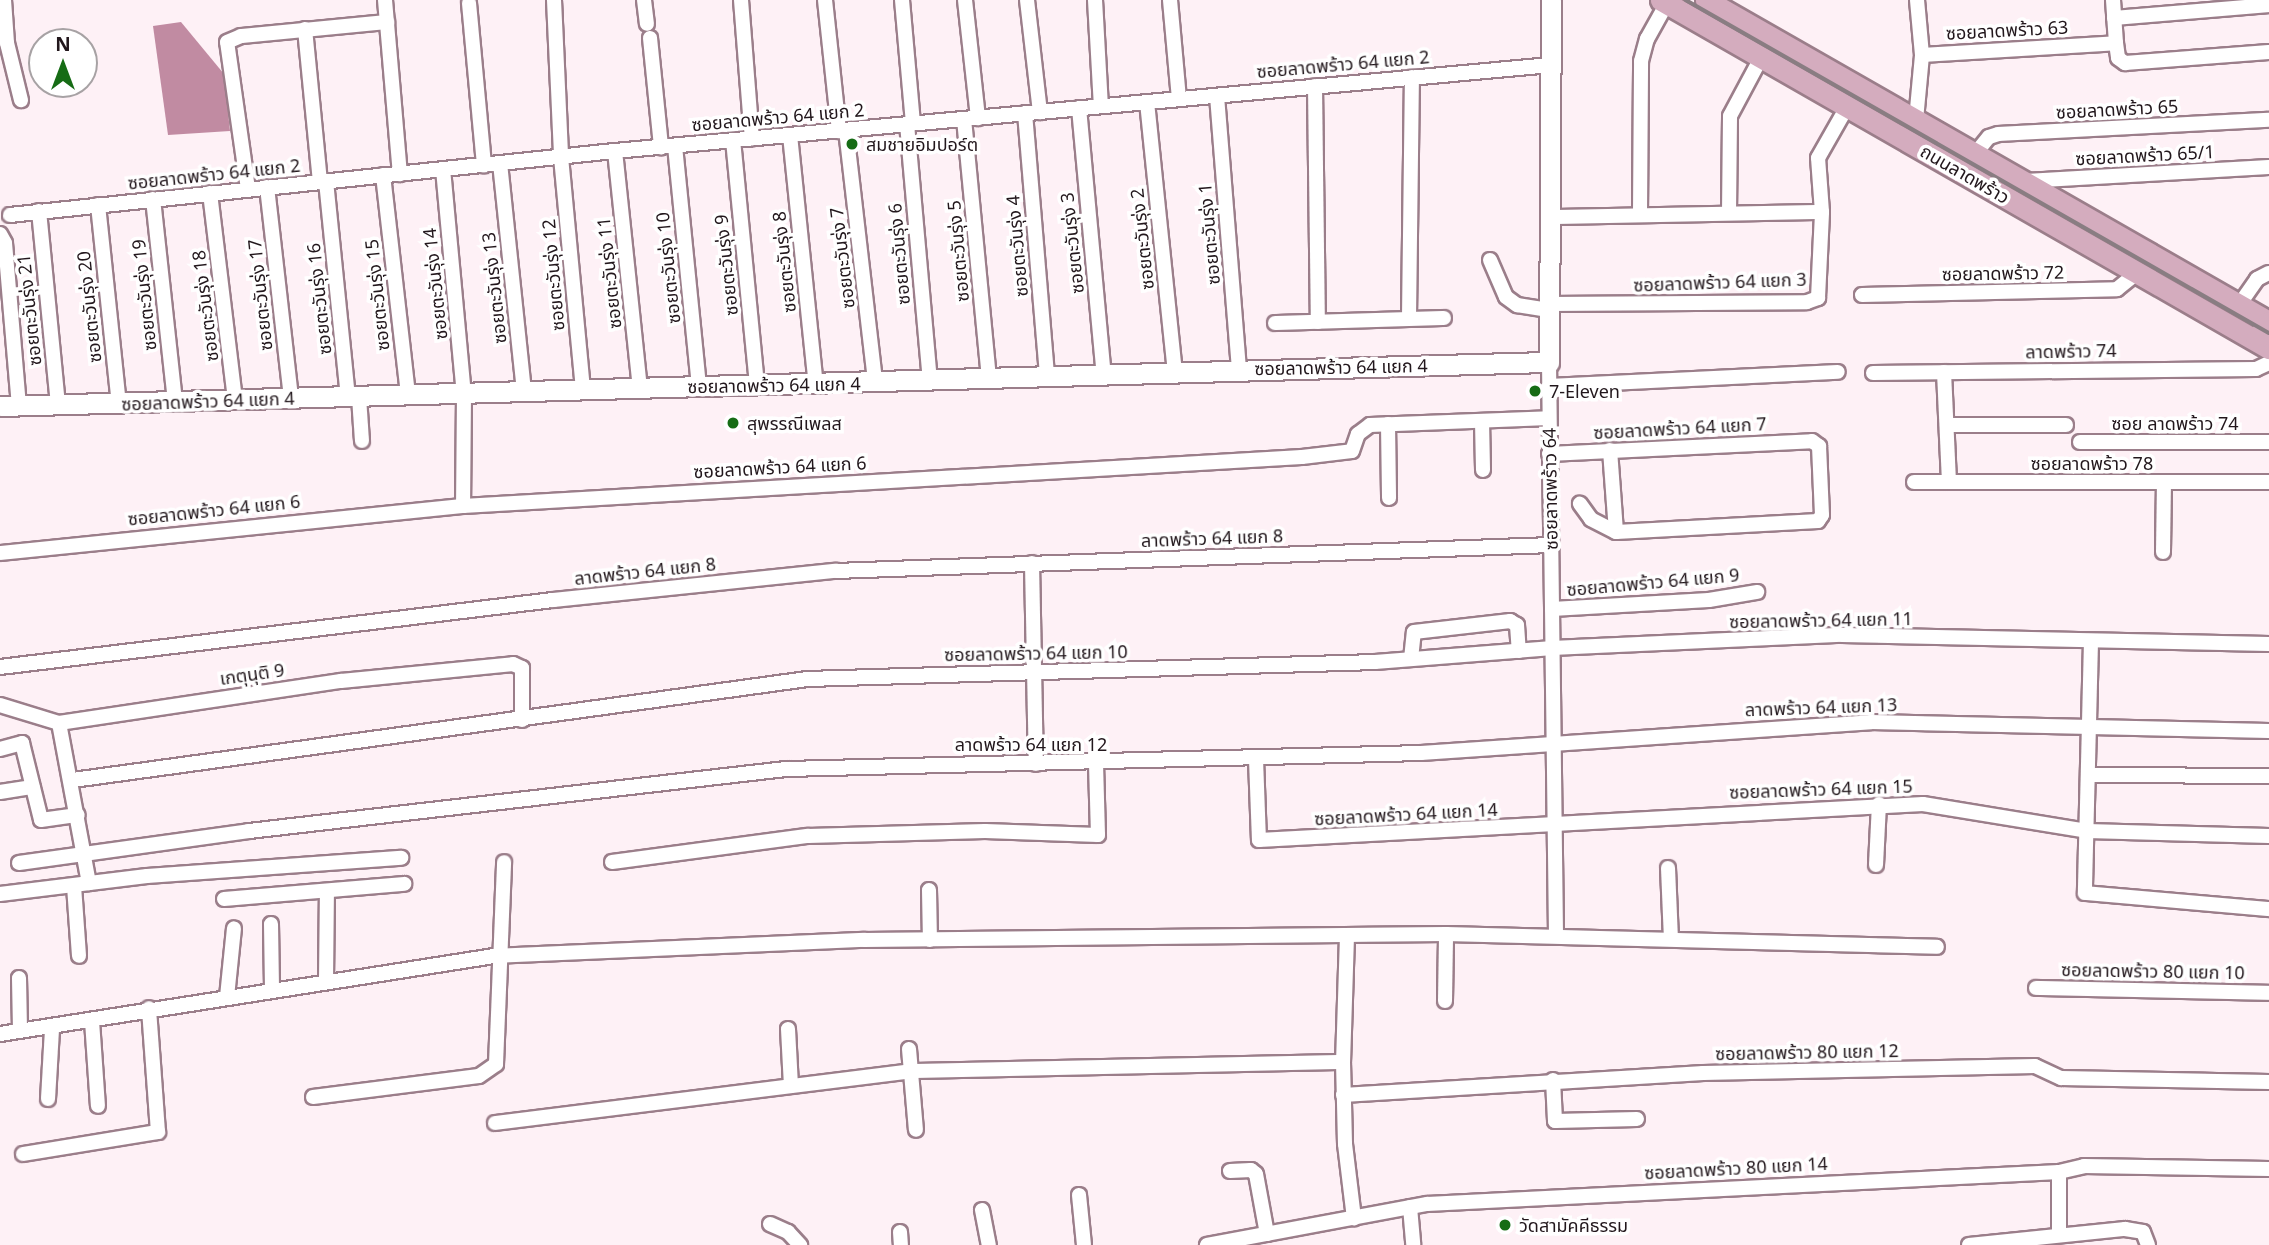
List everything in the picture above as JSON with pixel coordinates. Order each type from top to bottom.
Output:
[{"type":"main road","name":"ถนนลาดพร้าว","points":[[1706,0],[2269,322]]},
{"type":"main road","name":"ถนนลาดพร้าว","points":[[1664,2],[2263,344]]},
{"type":"main road","points":[[2263,344],[2269,322]]},
{"type":"street","points":[[4,0],[7,43],[21,100]]},
{"type":"street","points":[[385,0],[400,174]]},
{"type":"street","name":"ซอยตะวันรุ่ง 12","points":[[554,0],[561,157],[583,390]]},
{"type":"street","name":"ซอยตะวันรุ่ง 10","points":[[644,0],[668,146],[699,386]]},
{"type":"street","points":[[741,0],[752,139]]},
{"type":"street","name":"ซอยตะวันรุ่ง 7","points":[[825,0],[875,382]]},
{"type":"street","name":"ซอยตะวันรุ่ง 6","points":[[902,0],[930,380]]},
{"type":"street","name":"ซอยตะวันรุ่ง 5","points":[[965,0],[989,380]]},
{"type":"street","name":"ซอยตะวันรุ่ง 4","points":[[1027,0],[1047,377]]},
{"type":"street","points":[[1095,0],[1101,106]]},
{"type":"street","points":[[1170,0],[1180,99]]},
{"type":"street","name":"ซอยลาดพร้าว 64","points":[[1551,0],[1549,454],[1556,936]]},
{"type":"street","points":[[1916,120],[1922,55],[1917,0]]},
{"type":"street","points":[[2113,0],[2118,58],[2125,63],[2269,52]]},
{"type":"street","points":[[1640,213],[1641,61],[1647,39],[1664,2]]},
{"type":"street","points":[[469,3],[484,165]]},
{"type":"street","points":[[2114,18],[2269,5]]},
{"type":"street","points":[[248,189],[227,42],[241,36],[387,22]]},
{"type":"street","name":"ซอยตะวันรุ่ง 16","points":[[305,29],[354,398],[362,440]]},
{"type":"street","name":"ซอยลาดพร้าว 63","points":[[1922,55],[2116,43]]},
{"type":"street","points":[[1729,213],[1730,116],[1761,58]]},
{"type":"street","name":"ซอยลาดพร้าว 64 แยก 2","points":[[10,215],[153,199],[212,200],[248,189],[325,186],[383,176],[615,151],[1550,65]]},
{"type":"street","points":[[1409,318],[1412,77]]},
{"type":"street","points":[[1315,86],[1318,322]]},
{"type":"street","name":"ซอยตะวันรุ่ง 1","points":[[1217,96],[1239,369]]},
{"type":"street","name":"ซอยตะวันรุ่ง 2","points":[[1147,102],[1175,372]]},
{"type":"street","name":"ซอยลาดพร้าว 64 แยก 3","points":[[1490,260],[1506,297],[1517,305],[1549,307],[1807,302],[1818,298],[1822,212],[1818,158],[1847,107]]},
{"type":"street","name":"ซอยตะวันรุ่ง 3","points":[[1079,108],[1104,374]]},
{"type":"street","name":"ซอยลาดพร้าว 65","points":[[1975,154],[1989,137],[1998,134],[2269,120]]},
{"type":"street","name":"ซอยตะวันรุ่ง 8","points":[[790,135],[816,385]]},
{"type":"street","name":"ซอยตะวันรุ่ง 9","points":[[733,140],[757,385]]},
{"type":"street","name":"ซอยตะวันรุ่ง 11","points":[[615,151],[640,390]]},
{"type":"street","name":"ซอยตะวันรุ่ง 13","points":[[500,163],[524,393]]},
{"type":"street","name":"ซอยลาดพร้าว 65/1","points":[[2023,181],[2269,167]]},
{"type":"street","name":"ซอยตะวันรุ่ง 14","points":[[443,169],[464,395],[463,506]]},
{"type":"street","name":"ซอยตะวันรุ่ง 15","points":[[383,176],[408,396]]},
{"type":"street","name":"ซอยตะวันรุ่ง 17","points":[[267,187],[290,399]]},
{"type":"street","name":"ซอยตะวันรุ่ง 19","points":[[153,199],[174,394]]},
{"type":"street","name":"ซอยตะวันรุ่ง 18","points":[[212,200],[235,400]]},
{"type":"street","name":"ซอยตะวันรุ่ง 20","points":[[97,205],[119,404]]},
{"type":"street","name":"ซอยตะวันรุ่ง 21","points":[[39,211],[58,404]]},
{"type":"street","points":[[1550,217],[1640,213],[1822,212]]},
{"type":"street","points":[[0,234],[5,243],[9,406]]},
{"type":"street","name":"ซอยลาดพร้าว 72","points":[[1862,295],[2117,289],[2138,272]]},
{"type":"street","points":[[2239,305],[2257,279],[2269,274]]},
{"type":"street","points":[[1275,323],[1444,318]]},
{"type":"street","name":"ซอยลาดพร้าว 64 แยก 4","points":[[9,406],[119,404],[174,394],[235,400],[354,398],[699,386],[989,380],[1239,369],[1549,362]]},
{"type":"street","name":"ลาดพร้าว 74","points":[[1873,373],[2256,369],[2269,363]]},
{"type":"street","points":[[1549,386],[1838,372]]},
{"type":"street","points":[[1944,372],[1949,482]]},
{"type":"street","name":"ซอยลาดพร้าว 64 แยก 6","points":[[0,553],[463,506],[1302,457],[1352,451],[1358,434],[1370,425],[1549,418]]},
{"type":"street","points":[[1482,421],[1483,470]]},
{"type":"street","points":[[1388,424],[1389,498]]},
{"type":"street","points":[[1947,425],[2066,425]]},
{"type":"street","name":"ซอยลาดพร้าว 64 แยก 7","points":[[1549,454],[1812,441],[1819,446],[1822,515],[1818,521],[1616,532]]},
{"type":"street","name":"ซอย ลาดพร้าว 74","points":[[2080,442],[2269,442]]},
{"type":"street","points":[[1610,450],[1616,532]]},
{"type":"street","name":"ซอยลาดพร้าว 78","points":[[1914,482],[2269,482]]},
{"type":"street","points":[[2163,552],[2164,482]]},
{"type":"street","points":[[1580,504],[1591,519],[1616,532]]},
{"type":"street","name":"ลาดพร้าว 64 แยก 8","points":[[0,667],[836,571],[1552,544]]},
{"type":"street","points":[[1032,563],[1036,764]]},
{"type":"street","name":"ซอยลาดพร้าว 64 แยก 9","points":[[1552,609],[1709,600],[1757,592]]},
{"type":"street","points":[[1411,659],[1414,632],[1510,621],[1517,625],[1519,651]]},
{"type":"street","name":"ซอยลาดพร้าว 64 แยก 11","points":[[1552,648],[1842,635],[2269,644]]},
{"type":"street","points":[[2091,641],[2085,893],[2269,909]]},
{"type":"street","name":"ซอยลาดพร้าว 64 แยก 10","points":[[73,780],[807,679],[1411,659],[1552,648]]},
{"type":"street","name":"เกตุนุติ 9","points":[[0,705],[59,723],[341,681],[513,664],[522,668],[522,720]]},
{"type":"street","name":"ลาดพร้าว 64 แยก 13","points":[[1554,744],[1871,722],[2269,731]]},
{"type":"street","points":[[59,723],[73,780],[84,855],[79,956]]},
{"type":"street","points":[[0,749],[22,743],[41,820],[78,815]]},
{"type":"street","name":"ลาดพร้าว 64 แยก 12","points":[[19,863],[249,831],[786,769],[1256,759],[1554,744]]},
{"type":"street","name":"ซอยลาดพร้าว 64 แยก 14","points":[[1256,759],[1259,840],[1555,825]]},
{"type":"street","points":[[612,862],[808,836],[985,831],[1098,835],[1096,763]]},
{"type":"street","points":[[2088,775],[2269,776]]},
{"type":"street","points":[[0,792],[33,787]]},
{"type":"street","points":[[1877,865],[1879,804]]},
{"type":"street","name":"ซอยลาดพร้าว 64 แยก 15","points":[[1555,825],[1879,804],[1953,807],[2087,831],[2269,836]]},
{"type":"street","points":[[0,894],[81,884],[401,858]]},
{"type":"street","points":[[313,1097],[479,1076],[496,1063],[505,862]]},
{"type":"street","points":[[1668,869],[1671,939]]},
{"type":"street","points":[[224,899],[404,884]]},
{"type":"street","points":[[929,890],[930,940]]},
{"type":"street","points":[[326,981],[327,892]]},
{"type":"street","points":[[271,924],[272,990]]},
{"type":"street","points":[[227,997],[234,928]]},
{"type":"street","points":[[1445,1001],[1446,934]]},
{"type":"street","points":[[0,1034],[52,1028],[149,1008],[501,956],[930,940],[1446,934],[1937,947]]},
{"type":"street","points":[[1347,936],[1343,1095],[1354,1218]]},
{"type":"street","points":[[19,978],[20,1031]]},
{"type":"street","name":"ซอยลาดพร้าว 80 แยก 10","points":[[2036,988],[2269,993]]},
{"type":"street","points":[[23,1154],[158,1132],[149,1008]]},
{"type":"street","points":[[92,1021],[97,1105]]},
{"type":"street","points":[[48,1099],[52,1028]]},
{"type":"street","points":[[788,1029],[791,1086]]},
{"type":"street","points":[[909,1049],[916,1130]]},
{"type":"street","points":[[495,1123],[910,1071],[1343,1062]]},
{"type":"street","name":"ซอยลาดพร้าว 80 แยก 12","points":[[1343,1095],[1553,1080],[2035,1066],[2061,1078],[2269,1082]]},
{"type":"street","points":[[1553,1080],[1555,1121],[1637,1119]]},
{"type":"street","name":"ซอยลาดพร้าว 80 แยก 14","points":[[1207,1245],[1410,1207],[2059,1171],[2084,1166],[2269,1169]]},
{"type":"street","points":[[1230,1171],[1254,1171],[1267,1234]]},
{"type":"street","points":[[2059,1171],[2059,1234]]},
{"type":"street","points":[[1079,1195],[1084,1245]]},
{"type":"street","points":[[1410,1207],[1413,1245]]},
{"type":"street","points":[[982,1210],[989,1245]]},
{"type":"street","points":[[770,1224],[788,1232],[800,1245]]},
{"type":"street","points":[[1969,1245],[2059,1234],[2136,1229],[2143,1232],[2148,1245]]},
{"type":"shaded area","points":[[181,22],[224,74],[230,131],[168,135],[153,26]]},
{"type":"railway","points":[[1686,0],[2269,333]]},
{"type":"place","name":"สมชายอิมปอร์ต","points":[[852,144]]},
{"type":"place","name":"7-Eleven","points":[[1535,391]]},
{"type":"place","name":"สุพรรณีเพลส","points":[[733,423]]},
{"type":"place","name":"วัดสามัคคีธรรม","points":[[1505,1225]]}]
